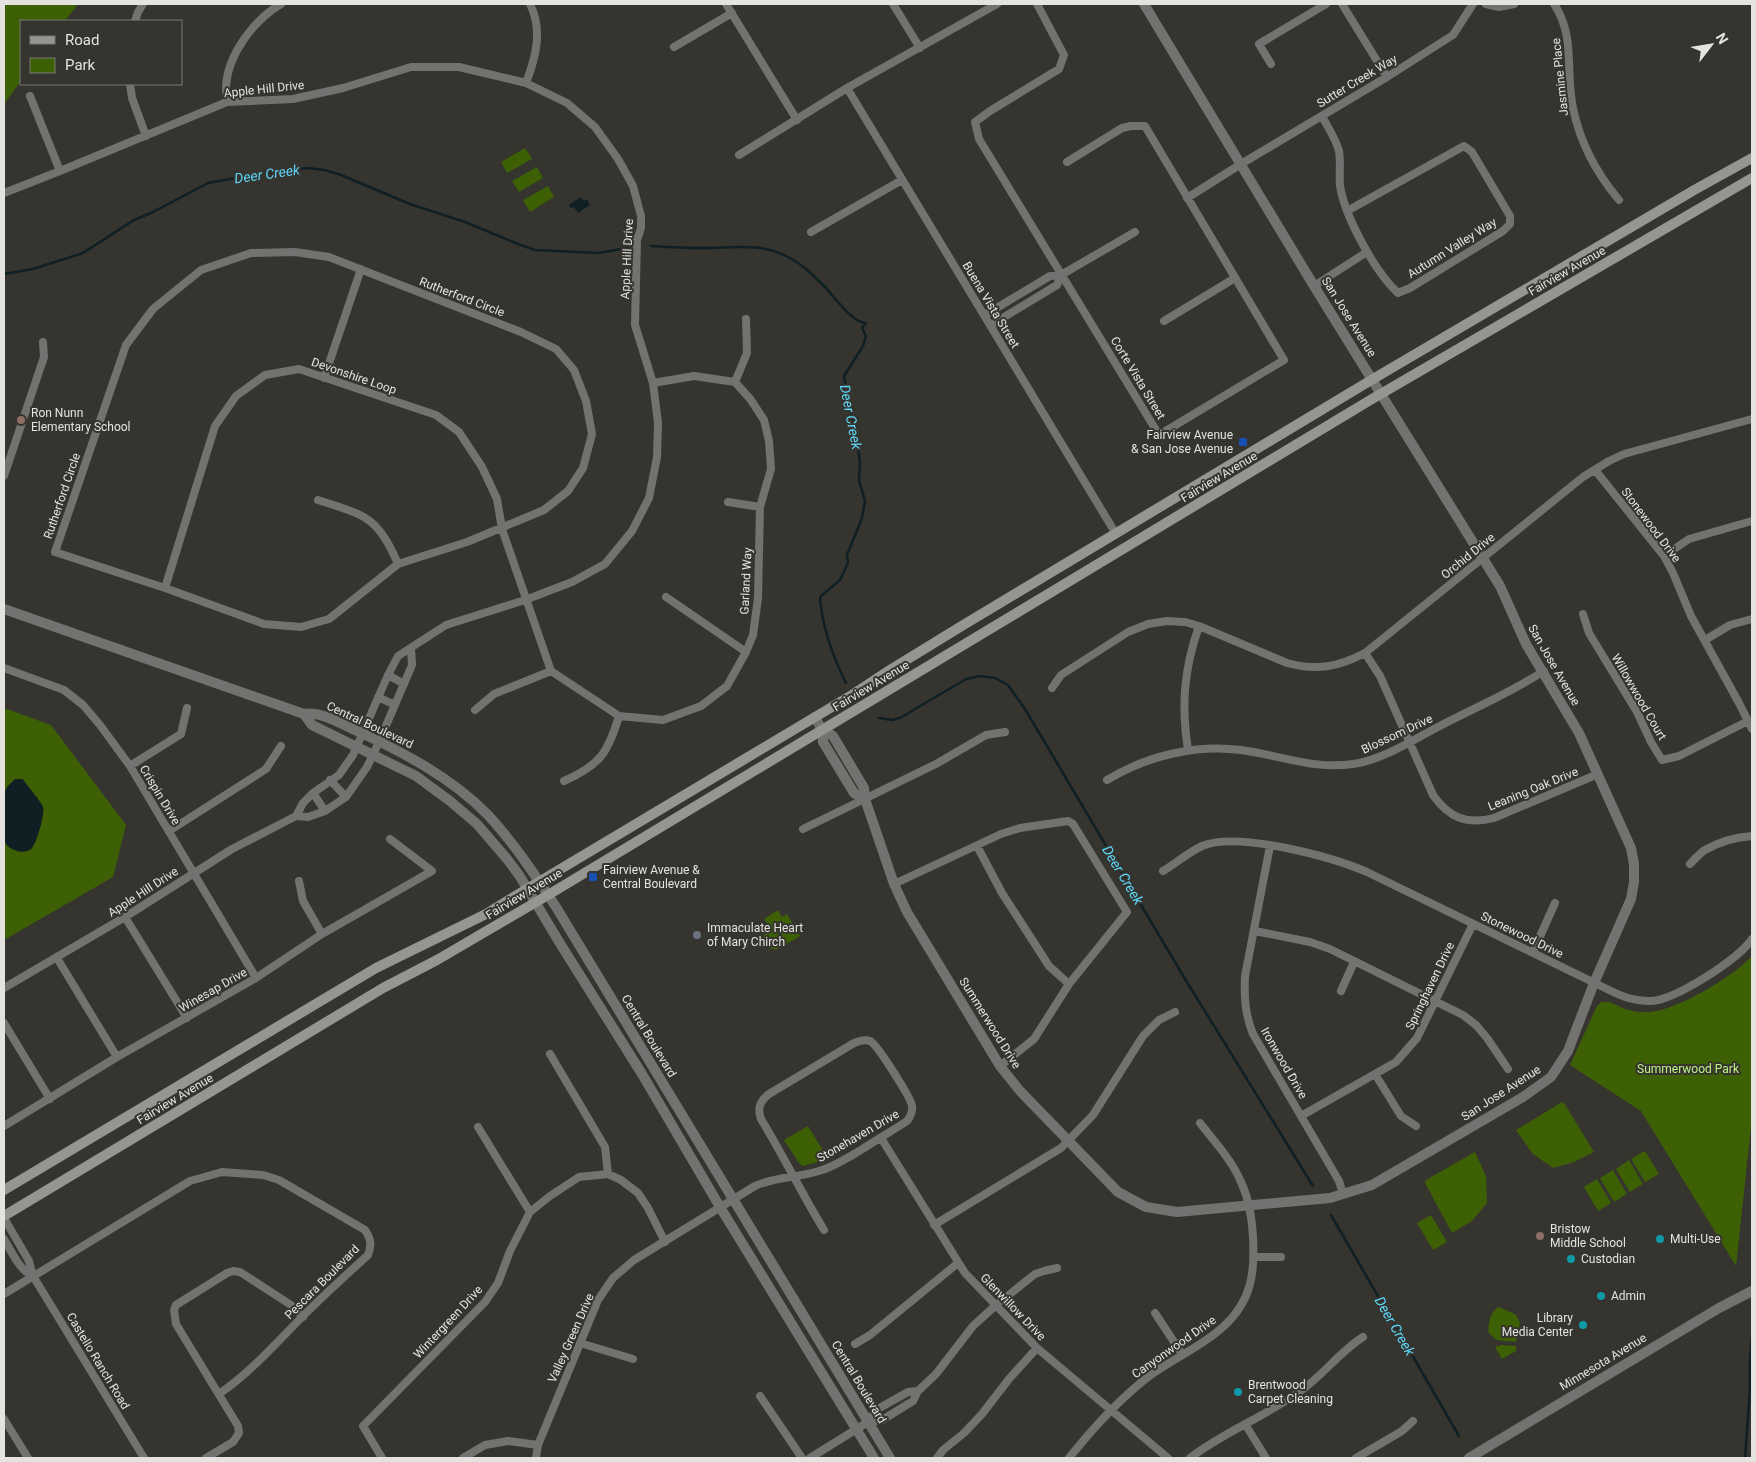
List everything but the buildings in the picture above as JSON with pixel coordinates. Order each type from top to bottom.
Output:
[{"type":"main road","name":"Fairview Avenue","points":[[4,1190],[376,968],[486,914],[1373,379],[1752,158]]},
{"type":"main road","name":"Fairview Avenue","points":[[4,1217],[383,988],[437,960],[535,903],[1382,394],[1752,178]]},
{"type":"main road","points":[[4,1198],[24,1178]]},
{"type":"street","points":[[135,20],[143,4]]},
{"type":"street","points":[[227,102],[226,86],[230,65],[239,48],[253,28],[280,4]]},
{"type":"street","points":[[526,83],[533,65],[538,40],[535,14],[530,4]]},
{"type":"street","points":[[726,4],[797,120]]},
{"type":"street","points":[[893,4],[920,48]]},
{"type":"street","points":[[739,155],[847,88],[997,4]]},
{"type":"street","name":"Corte Vista Street","points":[[1037,4],[1064,55],[1059,69],[975,122],[979,139],[1159,435],[1284,360],[1146,126],[1122,128],[1067,162]]},
{"type":"street","name":"San Jose Avenue","points":[[1144,4],[1314,286],[1506,596],[1518,627],[1579,732],[1631,848],[1634,864],[1634,882],[1627,911],[1594,983],[1568,1051],[1550,1077],[1508,1106],[1372,1185],[1330,1198],[1249,1206]]},
{"type":"street","points":[[1271,64],[1259,44],[1326,4]]},
{"type":"street","points":[[1342,4],[1387,77]]},
{"type":"street","name":"Sutter Creek Way","points":[[1187,198],[1453,35],[1473,4]]},
{"type":"street","points":[[1486,4],[1500,7],[1514,4]]},
{"type":"street","name":"Jasmine Place","points":[[1554,4],[1560,12],[1568,37],[1572,107],[1580,134],[1592,159],[1619,200]]},
{"type":"street","points":[[674,47],[732,13]]},
{"type":"street","name":"Apple Hill Drive","points":[[4,193],[60,172],[227,102],[293,99],[343,88],[411,67],[459,67],[526,83],[567,103],[596,127],[618,159],[633,186],[641,216],[641,228],[637,240],[635,325],[653,383],[658,423],[657,456],[650,498],[632,531],[605,564],[572,582],[526,600],[446,625],[398,656],[353,755],[339,775],[313,793],[303,803],[296,816]]},
{"type":"street","points":[[130,85],[132,98],[146,136]]},
{"type":"street","name":"Buena Vista Street","points":[[847,88],[1116,534]]},
{"type":"street","points":[[30,96],[60,172]]},
{"type":"street","name":"Autumn Valley Way","points":[[1322,116],[1339,150],[1340,186],[1347,211],[1367,252],[1390,285],[1398,293],[1410,288],[1503,231],[1510,224],[1510,216],[1472,152],[1464,146],[1347,211]]},
{"type":"street","points":[[811,232],[902,180]]},
{"type":"street","points":[[985,315],[1050,276],[1061,275],[1136,232]]},
{"type":"street","name":"Rutherford Circle","points":[[295,252],[329,257],[361,269],[556,348],[574,370],[586,401],[592,434],[583,468],[568,491],[544,510],[467,542],[398,564],[329,619],[301,627],[264,624],[165,588],[55,552],[126,345],[152,309],[200,270],[251,253],[295,252]]},
{"type":"street","points":[[1314,286],[1367,252]]},
{"type":"street","points":[[324,378],[361,269]]},
{"type":"street","points":[[991,325],[1057,284],[1061,275]]},
{"type":"street","points":[[1164,321],[1235,278]]},
{"type":"street","points":[[653,383],[694,376],[735,382],[747,353],[746,319]]},
{"type":"street","points":[[4,476],[44,357],[43,342]]},
{"type":"street","name":"Devonshire Loop","points":[[165,588],[216,426],[236,396],[265,375],[298,369],[436,415],[459,432],[482,467],[498,499],[502,528],[526,600]]},
{"type":"street","name":"Garland Way","points":[[551,671],[619,716],[662,720],[701,706],[727,686],[753,635],[758,598],[760,507],[771,469],[769,441],[764,420],[751,400],[735,382]]},
{"type":"street","name":"Orchid Drive","points":[[1052,688],[1061,675],[1128,632],[1148,624],[1167,621],[1185,622],[1199,626],[1297,666],[1322,667],[1336,665],[1365,653],[1483,558],[1609,461],[1624,454],[1752,419]]},
{"type":"street","name":"Stonewood Drive","points":[[1595,470],[1664,556],[1690,616],[1705,640],[1752,729]]},
{"type":"street","points":[[318,500],[360,514],[380,528],[398,564]]},
{"type":"street","points":[[728,502],[760,507]]},
{"type":"street","points":[[1664,556],[1689,539],[1752,521]]},
{"type":"street","points":[[666,597],[746,652]]},
{"type":"street","points":[[475,710],[494,694],[551,671],[526,600]]},
{"type":"street","name":"Central Boulevard","points":[[4,610],[304,714],[312,713],[362,734],[423,764],[487,814],[518,850],[540,882],[890,1458]]},
{"type":"street","name":"Willowwood Court","points":[[1584,614],[1589,633],[1637,712],[1662,760],[1680,756],[1748,721]]},
{"type":"street","points":[[1705,640],[1730,625],[1752,619]]},
{"type":"street","points":[[1188,750],[1184,724],[1186,682],[1190,651],[1199,626]]},
{"type":"street","name":"Apple Hill Drive","points":[[4,988],[125,917],[232,850],[296,816],[308,817],[325,812],[346,797],[367,768],[379,742],[412,664],[412,648]]},
{"type":"street","name":"Leaning Oak Drive","points":[[1365,653],[1380,676],[1433,795],[1441,807],[1453,815],[1467,821],[1494,818],[1598,774]]},
{"type":"street","name":"Crispin Drive","points":[[4,668],[64,690],[83,704],[130,766],[256,978]]},
{"type":"street","name":"Blossom Drive","points":[[1107,780],[1138,764],[1188,750],[1241,750],[1312,764],[1353,764],[1376,758],[1409,742],[1544,671]]},
{"type":"street","points":[[388,675],[404,684]]},
{"type":"street","points":[[378,697],[395,704]]},
{"type":"street","points":[[130,766],[181,734],[187,708]]},
{"type":"street","name":"Central Boulevard","points":[[304,714],[312,725],[416,776],[477,824],[507,859],[642,1074],[720,1207],[874,1458]]},
{"type":"street","points":[[564,781],[584,772],[600,758],[612,741],[619,716]]},
{"type":"street","name":"Summerwood Drive","points":[[815,717],[822,730],[833,736],[864,788],[865,799],[894,884],[907,912],[1000,1066],[1020,1091],[1118,1192],[1146,1207],[1177,1212],[1249,1206]]},
{"type":"street","points":[[803,829],[936,764],[986,735],[1005,732]]},
{"type":"street","points":[[169,831],[266,769],[281,746]]},
{"type":"street","points":[[330,780],[346,797]]},
{"type":"street","points":[[313,793],[325,812]]},
{"type":"street","points":[[894,884],[1001,834],[1020,828],[1068,821],[1074,824],[1127,912],[1068,984],[1034,1038],[1000,1066]]},
{"type":"street","points":[[1690,864],[1704,851],[1724,842],[1744,836],[1752,836]]},
{"type":"street","name":"Winesap Drive","points":[[4,1126],[117,1057],[256,978],[322,934],[432,871],[410,852],[390,839]]},
{"type":"street","name":"Stonewood Drive","points":[[1163,871],[1202,846],[1219,842],[1236,841],[1324,856],[1347,863],[1625,998],[1640,1001],[1654,1001],[1671,997],[1736,956],[1752,939]]},
{"type":"street","points":[[977,846],[1002,893],[1049,966],[1068,984]]},
{"type":"street","name":"Ironwood Drive","points":[[1270,846],[1245,976],[1246,1017],[1253,1034],[1339,1181],[1343,1194]]},
{"type":"street","points":[[299,881],[303,901],[322,934]]},
{"type":"street","points":[[1533,952],[1554,903]]},
{"type":"street","points":[[125,917],[188,1018]]},
{"type":"street","name":"Springhaven Drive","points":[[1301,1116],[1396,1062],[1408,1051],[1418,1038],[1473,924]]},
{"type":"street","points":[[1255,931],[1310,942],[1330,949],[1463,1015],[1476,1025],[1487,1038],[1508,1069]]},
{"type":"street","points":[[57,958],[117,1057]]},
{"type":"street","points":[[1341,991],[1354,962]]},
{"type":"street","points":[[934,1225],[1061,1148],[1093,1115],[1143,1036],[1159,1020],[1175,1012]]},
{"type":"street","points":[[4,1023],[50,1099]]},
{"type":"street","name":"Stonehaven Drive","points":[[733,1199],[764,1182],[812,1173],[829,1168],[907,1121],[912,1113],[912,1106],[881,1053],[870,1042],[864,1040],[854,1043],[762,1100],[759,1113],[794,1176]]},
{"type":"street","points":[[550,1054],[606,1148],[608,1174],[622,1180],[638,1193],[648,1208],[665,1242]]},
{"type":"street","points":[[1375,1074],[1401,1116],[1416,1126]]},
{"type":"street","name":"Canyonwood Drive","points":[[1069,1458],[1101,1419],[1150,1375],[1223,1327],[1245,1299],[1250,1287],[1254,1269],[1254,1257],[1252,1219],[1249,1206],[1236,1172],[1200,1123]]},
{"type":"street","points":[[478,1127],[530,1212]]},
{"type":"street","name":"Glenwillow Drive","points":[[880,1138],[958,1263],[995,1306],[1037,1348],[1168,1458]]},
{"type":"street","name":"Pescara Boulevard","points":[[4,1294],[190,1180],[222,1172],[263,1175],[279,1180],[365,1230],[371,1242],[368,1255],[250,1370],[219,1394]]},
{"type":"street","name":"Wintergreen Drive","points":[[382,1458],[363,1426],[485,1302],[498,1283],[510,1250],[530,1212],[579,1177],[608,1174]]},
{"type":"street","points":[[794,1176],[802,1194],[824,1230]]},
{"type":"street","name":"Valley Green Drive","points":[[536,1458],[538,1445],[598,1300],[613,1278],[634,1260],[733,1199]]},
{"type":"street","name":"Castello Ranch Road","points":[[4,1217],[29,1261],[33,1276],[144,1458]]},
{"type":"street","name":"Castello Ranch Road","points":[[4,1239],[19,1264],[27,1273],[33,1276]]},
{"type":"street","points":[[1254,1257],[1280,1257]]},
{"type":"street","points":[[855,1344],[870,1335],[958,1263]]},
{"type":"street","points":[[810,1458],[868,1422],[882,1420],[913,1401],[918,1391],[936,1374],[973,1326],[1036,1274],[1057,1268]]},
{"type":"street","points":[[206,1458],[233,1442],[239,1433],[238,1426],[176,1324],[174,1310],[179,1302],[227,1273],[240,1272],[284,1300],[303,1317]]},
{"type":"street","name":"Minnesota Avenue","points":[[1469,1458],[1711,1313],[1748,1293]]},
{"type":"street","points":[[1155,1313],[1182,1354]]},
{"type":"street","points":[[1190,1458],[1213,1441],[1301,1391],[1315,1380],[1348,1346],[1363,1337]]},
{"type":"street","points":[[580,1343],[633,1359]]},
{"type":"street","points":[[937,1458],[943,1450],[964,1433],[982,1414],[1009,1379],[1037,1348]]},
{"type":"street","points":[[868,1422],[876,1410],[908,1392],[918,1391]]},
{"type":"street","points":[[760,1396],[802,1458]]},
{"type":"street","points":[[4,1419],[28,1458]]},
{"type":"street","points":[[1356,1458],[1402,1431],[1413,1420]]},
{"type":"street","points":[[1245,1424],[1266,1458]]},
{"type":"street","points":[[463,1458],[486,1445],[508,1441],[538,1445]]},
{"type":"green space","points":[[4,4],[78,4],[66,20],[20,20],[20,82],[4,104]]},
{"type":"green space","points":[[525,148],[532,159],[507,173],[501,162]]},
{"type":"green space","points":[[537,167],[543,178],[519,192],[512,181]]},
{"type":"green space","points":[[548,186],[554,197],[530,212],[523,200]]},
{"type":"green space","points":[[4,708],[51,725],[126,825],[113,877],[4,940]]},
{"type":"green space","points":[[778,910],[782,917],[787,914],[800,936],[780,946],[777,950],[761,946],[767,924],[764,919]]},
{"type":"green space","name":"Summerwood Park","points":[[1752,956],[1752,1118],[1736,1266],[1641,1111],[1570,1065],[1597,1006],[1601,1002],[1609,1002],[1636,1012],[1648,1012],[1674,1006],[1718,983]]},
{"type":"green space","points":[[1562,1102],[1594,1152],[1574,1162],[1553,1168],[1532,1153],[1516,1130]]},
{"type":"green space","points":[[808,1126],[828,1159],[803,1166],[784,1140]]},
{"type":"green space","points":[[1645,1151],[1659,1174],[1645,1182],[1631,1159]]},
{"type":"green space","points":[[1475,1152],[1486,1176],[1487,1203],[1472,1221],[1452,1233],[1425,1183],[1426,1180]]},
{"type":"green space","points":[[1629,1160],[1643,1184],[1630,1192],[1616,1169]]},
{"type":"green space","points":[[1613,1170],[1627,1194],[1614,1202],[1600,1178]]},
{"type":"green space","points":[[1597,1179],[1611,1203],[1598,1211],[1584,1187]]},
{"type":"green space","points":[[1431,1215],[1447,1242],[1433,1250],[1417,1223]]},
{"type":"green space","points":[[1498,1307],[1515,1314],[1520,1322],[1516,1342],[1496,1340],[1489,1333],[1490,1318]]},
{"type":"green space","points":[[1501,1345],[1516,1346],[1516,1351],[1502,1359],[1495,1347]]},
{"type":"shaded area","points":[[581,197],[583,201],[587,199],[590,205],[578,213],[574,207],[571,208],[569,205]]},
{"type":"shaded area","points":[[15,779],[23,779],[43,807],[42,821],[36,840],[32,848],[25,852],[12,849],[4,840],[4,793]]},
{"type":"waterway","name":"Deer Creek","points":[[4,274],[33,269],[83,253],[134,220],[208,183],[257,174],[307,168],[325,170],[341,175],[410,204],[465,222],[535,250],[599,253],[627,248]]},
{"type":"waterway","name":"Deer Creek","points":[[651,246],[695,248],[746,247],[777,252],[803,266],[849,314],[855,319],[866,323],[862,328],[866,336],[863,346],[844,376],[858,447],[860,463],[859,480],[865,501],[862,518],[847,555],[848,563],[840,580],[820,597],[829,641],[846,683]]},
{"type":"waterway","name":"Deer Creek","points":[[879,718],[892,720],[900,718],[966,679],[980,676],[995,678],[1008,685],[1025,709],[1185,979],[1313,1186]]},
{"type":"waterway","name":"Deer Creek","points":[[1331,1215],[1459,1436]]},
{"type":"waterway","points":[[1745,1458],[1752,1335]]},
{"type":"place","name":"Ron Nunn Elementary School","points":[[21,420]]},
{"type":"place","name":"Fairview Avenue & San Jose Avenue","points":[[1243,442]]},
{"type":"place","name":"Fairview Avenue & Central Boulevard","points":[[593,877]]},
{"type":"place","name":"Immaculate Heart of Mary Chirch","points":[[697,935]]},
{"type":"place","name":"Bristow Middle School","points":[[1540,1236]]},
{"type":"place","name":"Multi-Use","points":[[1660,1239]]},
{"type":"place","name":"Custodian","points":[[1571,1259]]},
{"type":"place","name":"Admin","points":[[1601,1296]]},
{"type":"place","name":"Library Media Center","points":[[1583,1325]]},
{"type":"place","name":"Brentwood Carpet Cleaning","points":[[1238,1392]]}]
